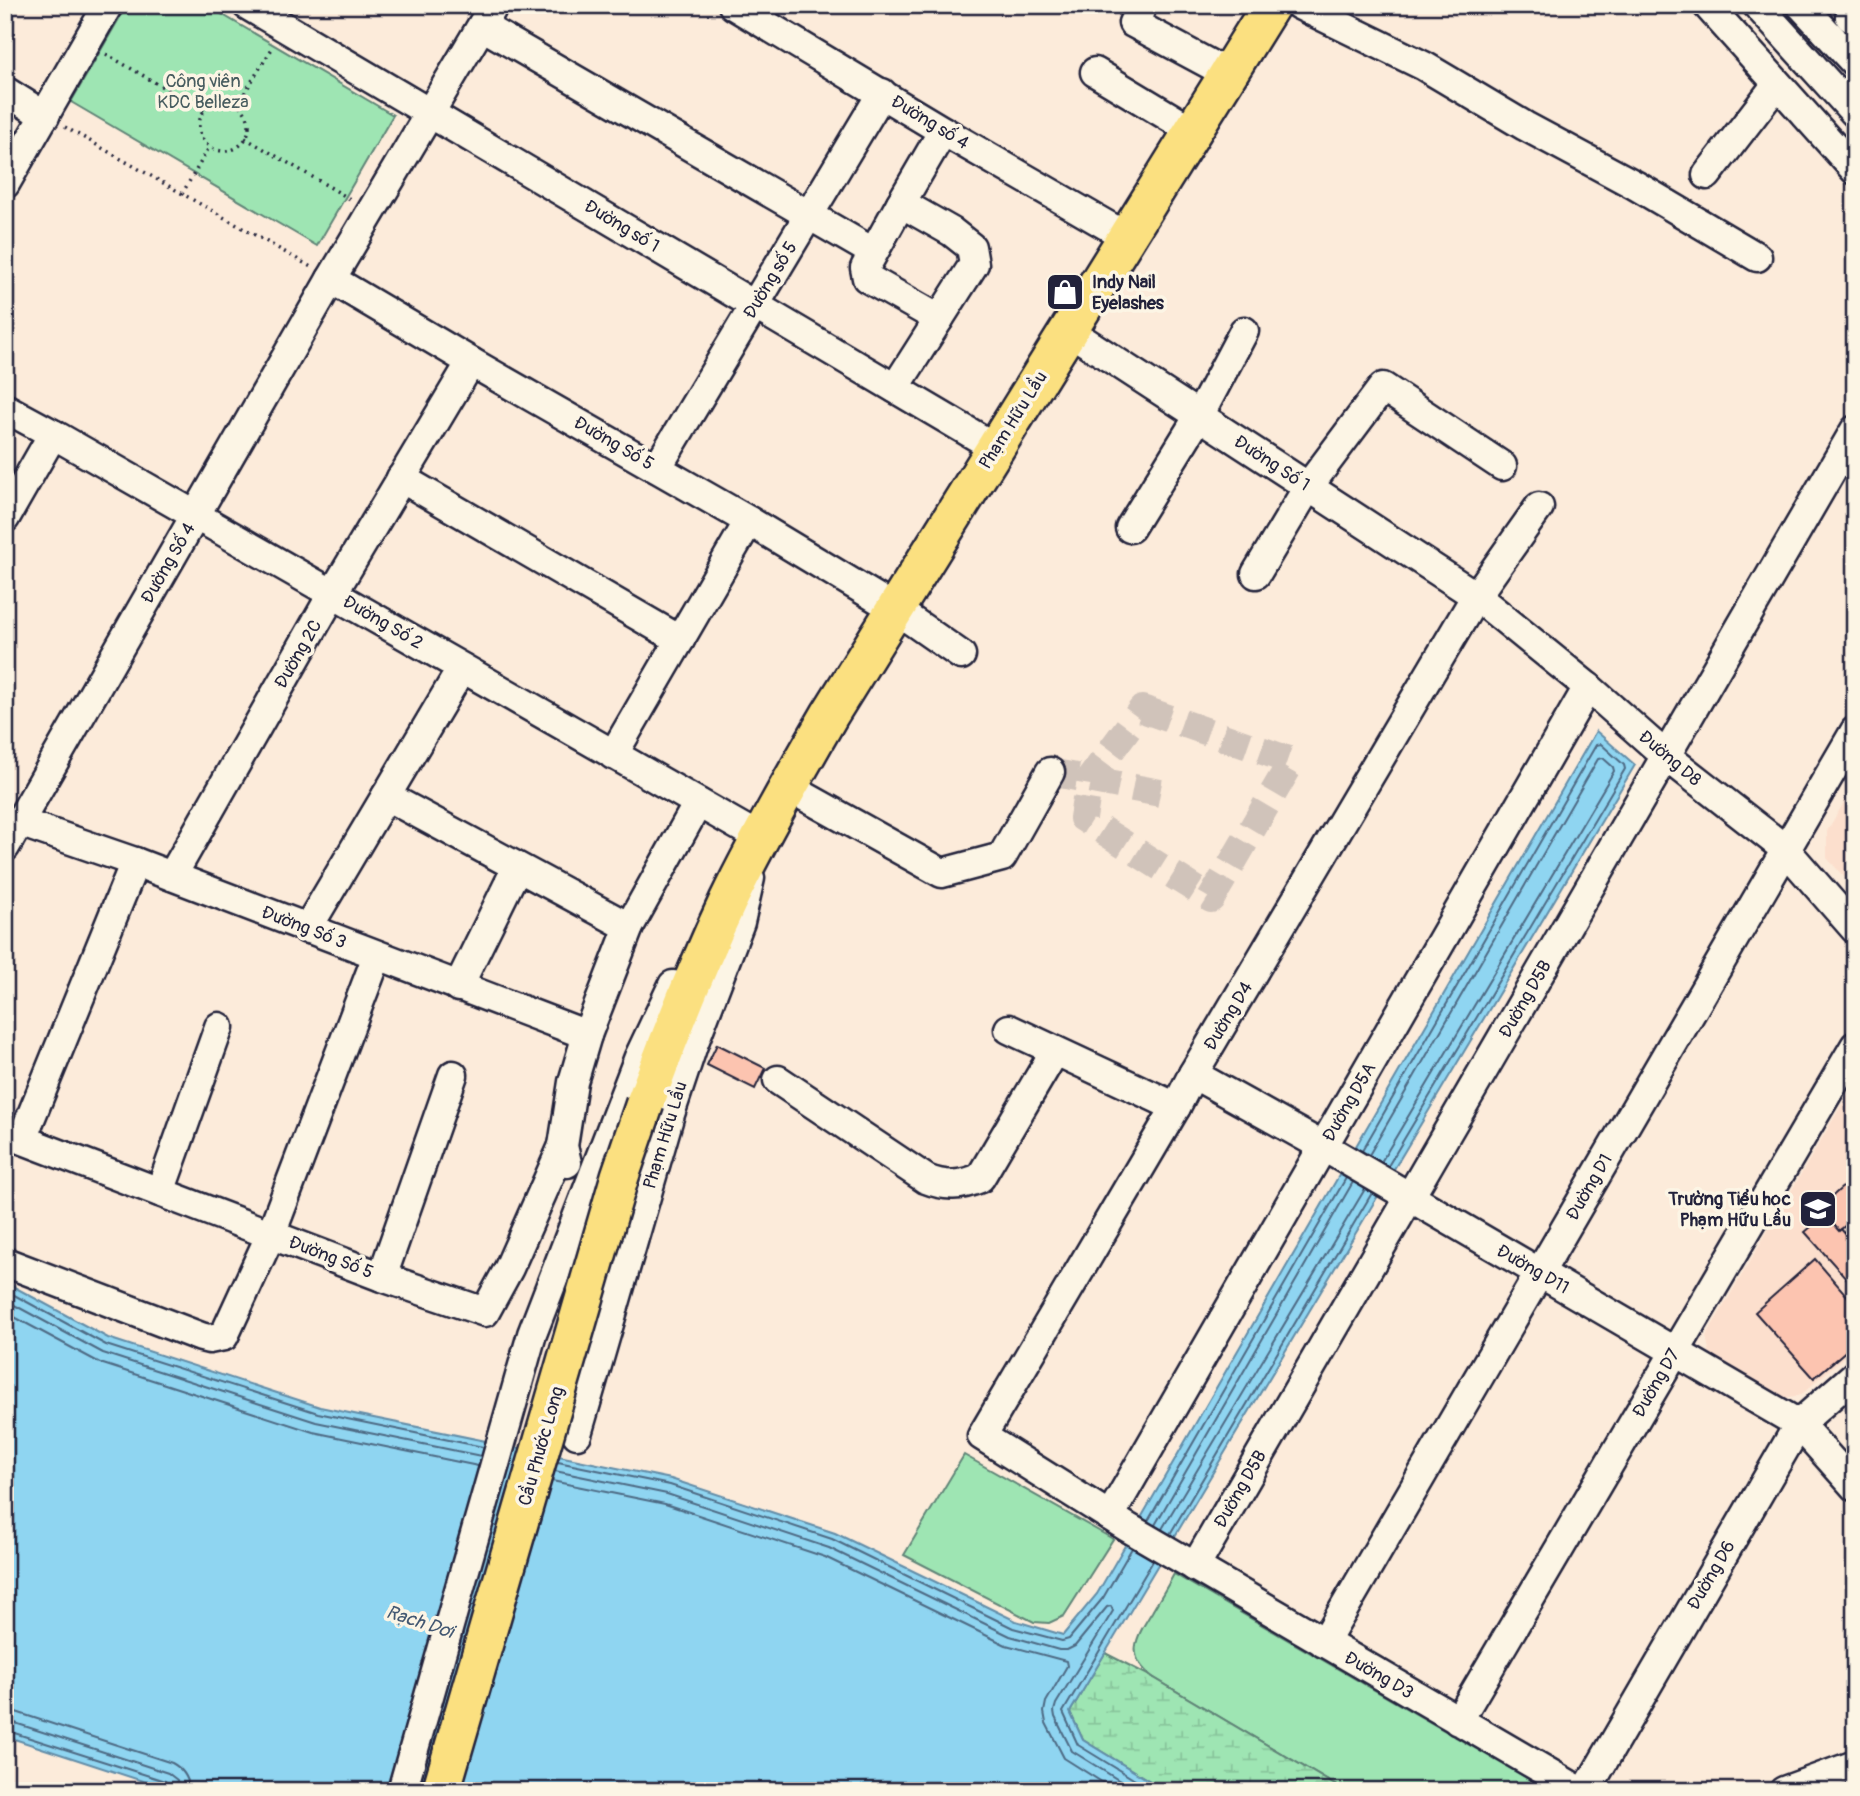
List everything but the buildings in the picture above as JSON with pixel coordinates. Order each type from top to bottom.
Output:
[{"type":"main road","name":"Phạm Hữu Lầu","points":[[645,1103],[671,1031],[699,966],[788,786],[830,714],[1271,5]]},
{"type":"main road","name":"Cầu Phước Long","points":[[441,1791],[620,1176],[645,1103]]},
{"type":"street","points":[[5,184],[108,5]]},
{"type":"street","name":"Đường số 1","points":[[247,5],[286,19],[430,113],[996,447]]},
{"type":"street","name":"Đường số 4","points":[[733,5],[1127,237]]},
{"type":"street","points":[[1143,5],[1133,23],[1228,74]]},
{"type":"street","points":[[1299,5],[1424,66],[1525,127],[1635,184],[1757,257]]},
{"type":"street","points":[[1707,5],[1855,170]]},
{"type":"street","points":[[1757,5],[1855,113]]},
{"type":"street","points":[[1801,5],[1855,63]]},
{"type":"street","points":[[1855,8],[1850,17],[1855,20]]},
{"type":"street","points":[[331,279],[488,15],[873,252]]},
{"type":"street","points":[[1095,72],[1193,131]]},
{"type":"street","points":[[1707,176],[1777,84]]},
{"type":"street","points":[[5,91],[45,116]]},
{"type":"street","name":"Đường số 5","points":[[657,468],[882,93]]},
{"type":"street","points":[[939,319],[867,278],[864,268],[943,131]]},
{"type":"street","points":[[895,388],[974,264],[971,247],[952,232],[901,203]]},
{"type":"street","name":"Đường Số 5","points":[[331,279],[749,520],[895,609],[961,655]]},
{"type":"street","name":"Đường Số 4","points":[[5,847],[331,279]]},
{"type":"street","name":"Đường Số 1","points":[[1069,331],[1476,596]]},
{"type":"street","points":[[1130,528],[1199,416],[1244,331]]},
{"type":"street","name":"Đường 2C","points":[[172,876],[333,593],[471,362]]},
{"type":"street","points":[[1256,573],[1308,487],[1383,387],[1502,466]]},
{"type":"street","name":"Đường Số 2","points":[[5,408],[760,838]]},
{"type":"street","name":"Đường D5B","points":[[1187,1562],[1666,756],[1855,430]]},
{"type":"street","points":[[5,518],[53,434]]},
{"type":"street","points":[[401,478],[680,640]]},
{"type":"street","name":"Đường D4","points":[[1118,1522],[982,1436],[1476,596],[1539,507]]},
{"type":"street","points":[[614,755],[749,520]]},
{"type":"street","name":"Đường D8","points":[[1476,596],[1588,687],[1666,756],[1785,849],[1855,929]]},
{"type":"street","points":[[307,929],[462,668]]},
{"type":"street","name":"Đường D5A","points":[[1118,1522],[1334,1153],[1588,687]]},
{"type":"street","name":"Đường D1","points":[[1324,1643],[1855,731]]},
{"type":"street","points":[[788,786],[942,873],[1002,857],[1050,772]]},
{"type":"street","points":[[386,796],[629,927]]},
{"type":"street","points":[[577,1216],[563,1146],[573,1082],[587,1035],[629,927],[698,803]]},
{"type":"street","name":"Đường Số 3","points":[[19,822],[135,862],[587,1035]]},
{"type":"street","name":"Phạm Hữu Lầu","points":[[534,1329],[639,1057],[725,888],[760,838]]},
{"type":"street","name":"Phạm Hữu Lầu","points":[[577,1434],[670,1114],[697,1033],[740,922],[760,838]]},
{"type":"street","points":[[14,1136],[135,862]]},
{"type":"street","points":[[458,987],[517,867]]},
{"type":"street","points":[[5,1262],[201,1337],[209,1339],[223,1336],[271,1234],[377,956]]},
{"type":"street","points":[[160,1192],[219,1027]]},
{"type":"street","points":[[1009,1030],[1176,1107]]},
{"type":"street","name":"Đường D7","points":[[1458,1721],[1855,1046]]},
{"type":"street","points":[[778,1080],[926,1179],[953,1186],[980,1178],[1055,1051]]},
{"type":"street","points":[[383,1277],[453,1074]]},
{"type":"street","name":"Đường D11","points":[[1193,1074],[1334,1153],[1799,1424],[1855,1487]]},
{"type":"street","name":"Đường Số 5","points":[[14,1136],[383,1277],[485,1312],[509,1268],[563,1146]]},
{"type":"street","points":[[402,1791],[534,1329],[603,1342]]},
{"type":"street","name":"Đường D6","points":[[1586,1791],[1799,1424],[1855,1375]]},
{"type":"street","name":"Đường D3","points":[[1118,1522],[1580,1791]]},
{"type":"street","points":[[1784,1791],[1855,1765]]},
{"type":"path","points":[[237,105],[286,19]]},
{"type":"path","points":[[87,43],[204,111]]},
{"type":"path","points":[[226,101],[237,105],[246,114],[248,122],[245,138],[233,149],[217,150],[204,141],[199,126],[204,111],[217,102],[226,101]]},
{"type":"path","points":[[45,116],[331,279]]},
{"type":"path","points":[[245,138],[371,211]]},
{"type":"path","points":[[182,194],[210,146]]},
{"type":"shaded area","points":[[1855,784],[1855,889],[1827,858],[1827,831]]},
{"type":"shaded area","name":"Trường Tiểu học Phạm Hữu Lầu","points":[[1855,1082],[1855,1347],[1801,1395],[1783,1398],[1710,1355],[1706,1336]]},
{"type":"green space","name":"Công viên KDC Belleza","points":[[127,5],[206,5],[393,115],[317,246],[71,102]]},
{"type":"green space","points":[[964,1455],[1113,1539],[1064,1616],[1049,1623],[1034,1622],[904,1555]]},
{"type":"green space","points":[[1174,1574],[1549,1791],[1345,1791],[1154,1678],[1145,1670],[1136,1654],[1138,1639]]},
{"type":"green space","points":[[1105,1653],[1154,1678],[1345,1791],[1166,1791],[1083,1740],[1070,1712]]},
{"type":"water","name":"Rạch Dơi","points":[[1596,731],[1635,765],[1070,1712],[1083,1740],[1166,1791],[173,1791],[5,1736],[5,1282],[108,1338],[320,1407],[671,1479],[835,1533],[1016,1621],[1063,1635],[1097,1594]]},
{"type":"tunnel","points":[[1142,709],[1292,761],[1211,899],[1083,818],[1089,780],[1142,709]]},
{"type":"tunnel","points":[[1050,772],[1171,795]]},
{"type":"place","name":"Indy Nail Eyelashes","points":[[1065,292]]},
{"type":"place","name":"Trường Tiểu học Phạm Hữu Lầu","points":[[1818,1209]]}]
